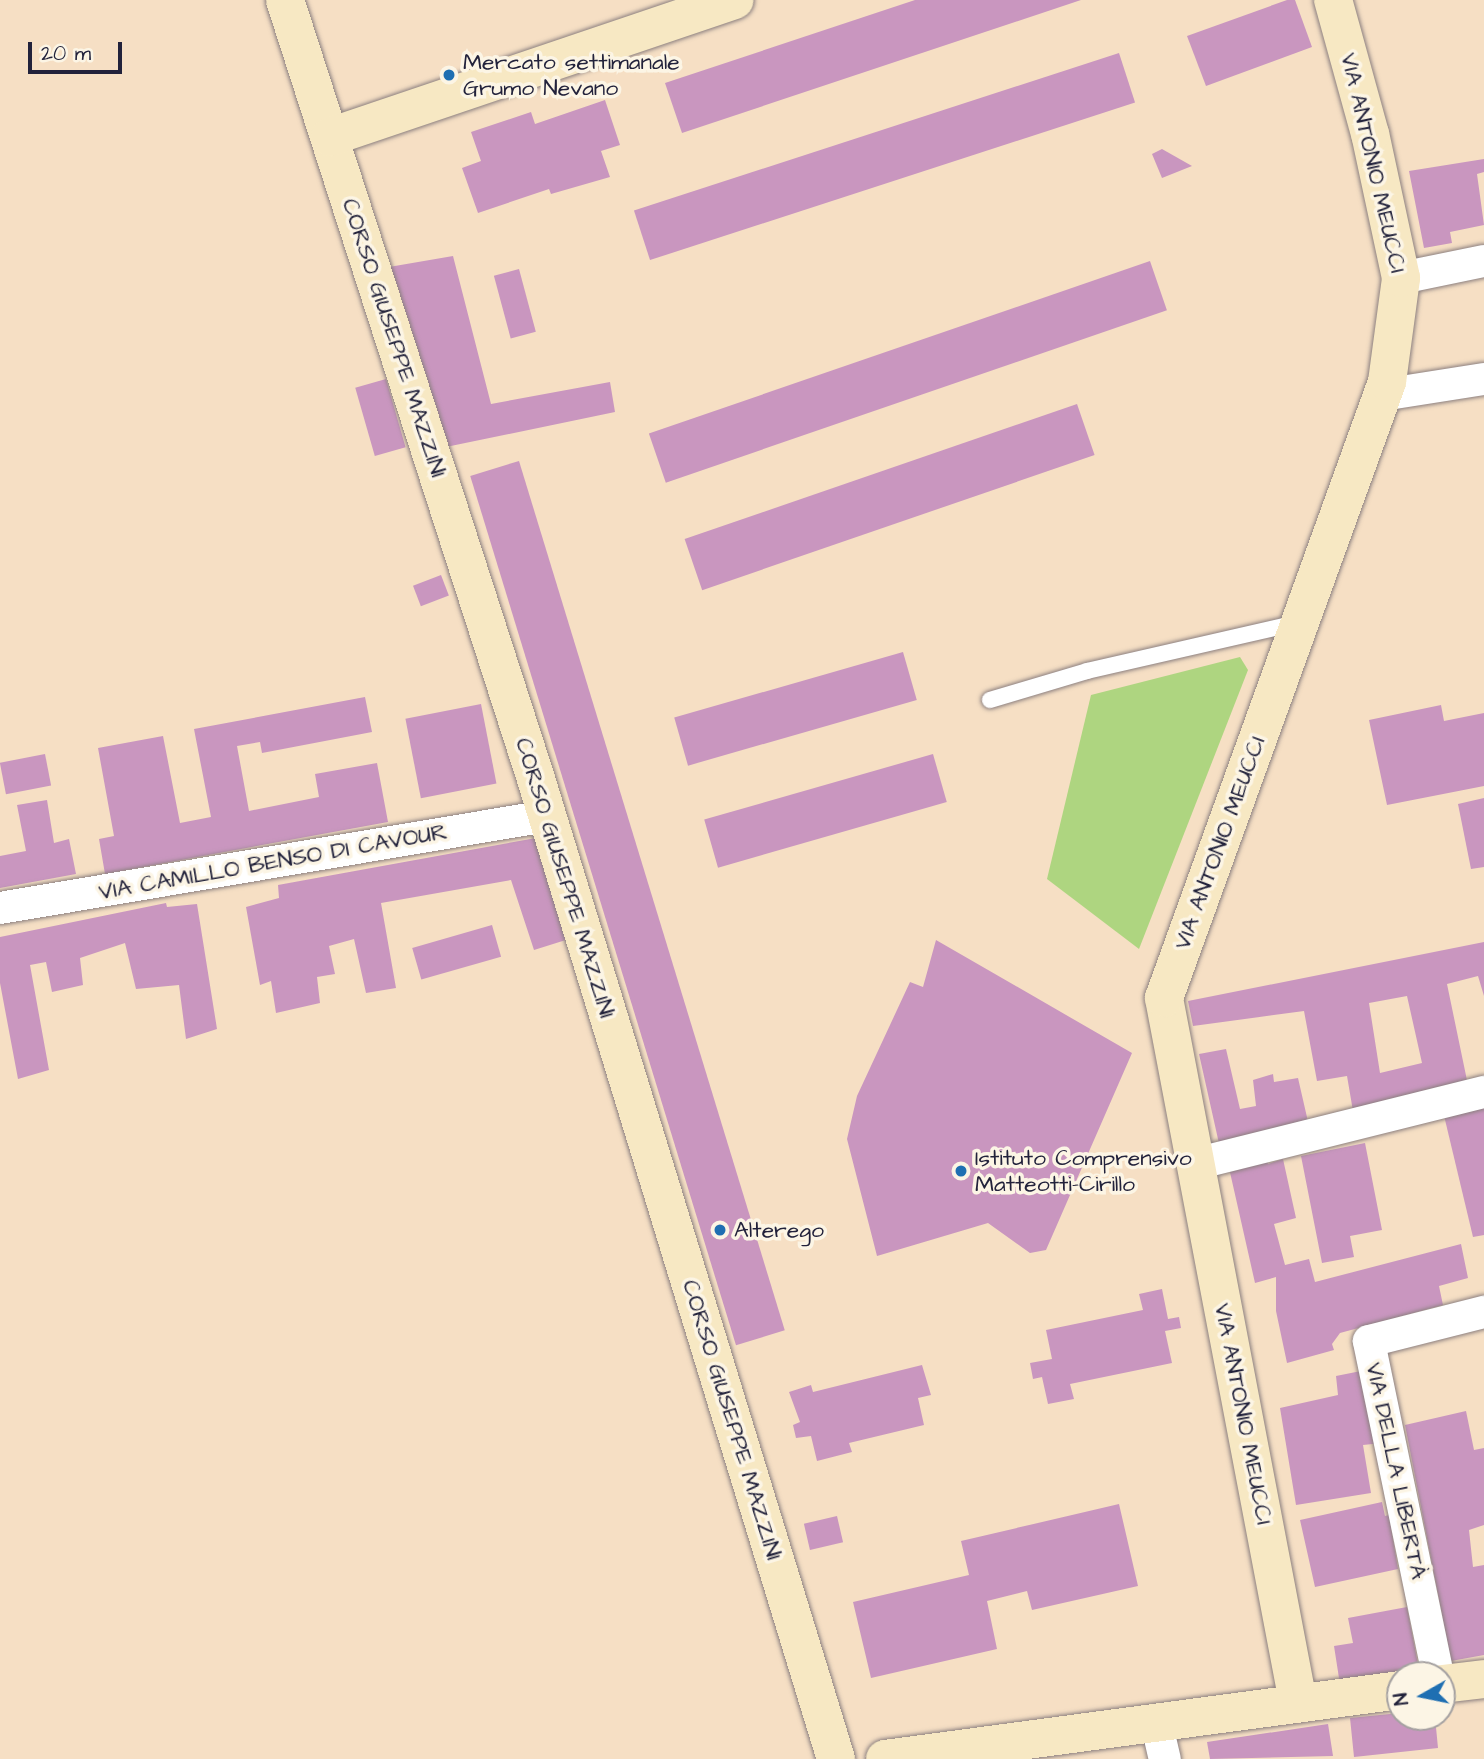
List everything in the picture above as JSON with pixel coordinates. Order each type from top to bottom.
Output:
[{"type":"street","name":"CORSO GIUSEPPE MAZZINI","points":[[285,0],[545,816],[836,1759]]},
{"type":"street","points":[[330,137],[734,0]]},
{"type":"street","name":"VIA ANTONIO MEUCCI","points":[[1298,1702],[1164,998],[1382,395],[1401,278],[1370,134],[1333,0]]},
{"type":"street","points":[[1401,278],[1484,261]]},
{"type":"street","points":[[1382,395],[1484,379]]},
{"type":"street","name":"VIA CAMILLO BENSO DI CAVOUR","points":[[0,908],[545,816]]},
{"type":"street","points":[[1195,1164],[1484,1092]]},
{"type":"street","name":"VIA DELLA LIBERTÀ","points":[[1435,1661],[1369,1342],[1484,1312]]},
{"type":"street","points":[[1456,1682],[1484,1679]]},
{"type":"street","points":[[885,1759],[1386,1692]]},
{"type":"street","points":[[1156,1721],[1166,1759]]},
{"type":"lane","points":[[990,699],[1087,671],[1300,623]]},
{"type":"green space","points":[[1240,657],[1248,670],[1139,949],[1047,879],[1091,695]]},
{"type":"building","points":[[915,0],[1081,0],[682,133],[665,83]]},
{"type":"building","points":[[1287,0],[1295,0],[1312,47],[1206,86],[1187,36]]},
{"type":"building","points":[[1119,53],[1135,102],[650,260],[634,211]]},
{"type":"building","points":[[605,100],[620,145],[601,151],[610,177],[551,194],[549,189],[478,213],[462,168],[481,161],[471,132],[531,112],[535,124]]},
{"type":"building","points":[[1162,149],[1192,166],[1162,178],[1152,154]]},
{"type":"building","points":[[1484,159],[1484,172],[1477,174],[1484,225],[1450,232],[1452,243],[1424,248],[1409,171]]},
{"type":"building","points":[[453,256],[491,404],[610,382],[615,412],[441,448],[389,267]]},
{"type":"building","points":[[1150,261],[1167,310],[666,483],[649,434]]},
{"type":"building","points":[[519,269],[536,332],[511,339],[494,276]]},
{"type":"building","points":[[386,379],[406,447],[375,456],[355,388]]},
{"type":"building","points":[[1077,404],[1095,455],[702,590],[685,539]]},
{"type":"building","points":[[519,461],[785,1330],[736,1345],[470,476]]},
{"type":"building","points":[[441,575],[449,596],[421,606],[413,586]]},
{"type":"building","points":[[903,652],[917,700],[688,766],[674,718]]},
{"type":"building","points":[[365,697],[372,732],[262,753],[260,742],[237,746],[249,811],[319,797],[315,774],[377,763],[388,822],[105,874],[99,839],[114,836],[98,748],[163,736],[180,823],[211,817],[194,729]]},
{"type":"building","points":[[481,704],[496,784],[421,798],[405,719]]},
{"type":"building","points":[[1441,705],[1444,721],[1484,713],[1484,786],[1387,805],[1369,720]]},
{"type":"building","points":[[45,754],[51,785],[6,794],[0,763]]},
{"type":"building","points":[[933,754],[947,802],[718,868],[704,820]]},
{"type":"building","points":[[1484,798],[1484,867],[1471,869],[1458,804]]},
{"type":"building","points":[[47,800],[54,843],[69,839],[76,874],[0,888],[0,856],[26,851],[17,805]]},
{"type":"building","points":[[536,838],[569,939],[534,950],[511,880],[381,903],[396,988],[366,993],[354,939],[329,946],[335,974],[317,977],[320,1003],[276,1013],[271,981],[260,985],[246,907],[279,898],[278,885]]},
{"type":"building","points":[[166,903],[167,907],[197,904],[217,1029],[186,1039],[179,985],[136,989],[125,943],[80,958],[83,985],[52,992],[46,962],[30,965],[49,1070],[18,1079],[0,983],[0,937]]},
{"type":"building","points":[[492,925],[501,957],[421,980],[412,948]]},
{"type":"building","points":[[936,940],[1132,1053],[1046,1250],[1030,1253],[988,1223],[877,1256],[847,1139],[857,1096],[910,982],[923,987]]},
{"type":"building","points":[[1484,942],[1484,996],[1478,976],[1447,984],[1469,1090],[1354,1117],[1347,1076],[1317,1081],[1304,1011],[1193,1026],[1188,1001]],"holes":[[[1407,996],[1422,1063],[1380,1073],[1369,1003]]]},
{"type":"building","points":[[1226,1049],[1240,1109],[1256,1106],[1253,1080],[1273,1074],[1274,1082],[1298,1078],[1309,1126],[1220,1148],[1199,1054]]},
{"type":"building","points":[[1484,1095],[1484,1235],[1473,1237],[1441,1103]]},
{"type":"building","points":[[1365,1143],[1382,1230],[1350,1236],[1354,1257],[1322,1263],[1301,1156]]},
{"type":"building","points":[[1264,1149],[1268,1164],[1283,1159],[1296,1218],[1274,1224],[1285,1265],[1309,1259],[1315,1282],[1461,1244],[1468,1278],[1439,1286],[1443,1305],[1340,1333],[1332,1344],[1334,1350],[1287,1363],[1276,1311],[1276,1277],[1255,1283],[1227,1159]]},
{"type":"building","points":[[1162,1289],[1168,1319],[1179,1317],[1181,1328],[1165,1331],[1172,1363],[1070,1384],[1074,1399],[1048,1404],[1042,1377],[1033,1379],[1030,1363],[1052,1359],[1046,1330],[1143,1310],[1139,1294]]},
{"type":"building","points":[[922,1365],[931,1395],[918,1398],[924,1425],[849,1443],[852,1452],[817,1461],[811,1436],[796,1438],[793,1425],[800,1422],[789,1392],[811,1385],[813,1392]]},
{"type":"building","points":[[1371,1369],[1382,1443],[1363,1445],[1371,1493],[1296,1505],[1280,1408],[1338,1395],[1336,1376]]},
{"type":"building","points":[[1466,1411],[1474,1450],[1484,1448],[1484,1525],[1469,1530],[1473,1567],[1484,1565],[1484,1655],[1451,1661],[1405,1425]]},
{"type":"building","points":[[1382,1502],[1385,1516],[1389,1515],[1398,1569],[1315,1587],[1300,1520]]},
{"type":"building","points":[[1119,1504],[1138,1586],[1032,1610],[1027,1591],[987,1601],[997,1649],[871,1678],[853,1602],[969,1575],[961,1541]]},
{"type":"building","points":[[837,1516],[843,1542],[810,1550],[804,1524]]},
{"type":"building","points":[[1407,1607],[1417,1661],[1386,1661],[1386,1679],[1341,1691],[1334,1646],[1353,1643],[1348,1618]]},
{"type":"building","points":[[1386,1714],[1386,1731],[1436,1731],[1438,1748],[1354,1757],[1350,1718]]},
{"type":"building","points":[[1328,1724],[1333,1756],[1210,1759],[1207,1742]]},
{"type":"place","name":"Mercato settimanale Grumo Nevano","points":[[449,75]]},
{"type":"place","name":"Istituto Comprensivo Matteotti-Cirillo","points":[[961,1171]]},
{"type":"place","name":"Alterego","points":[[720,1230]]}]
